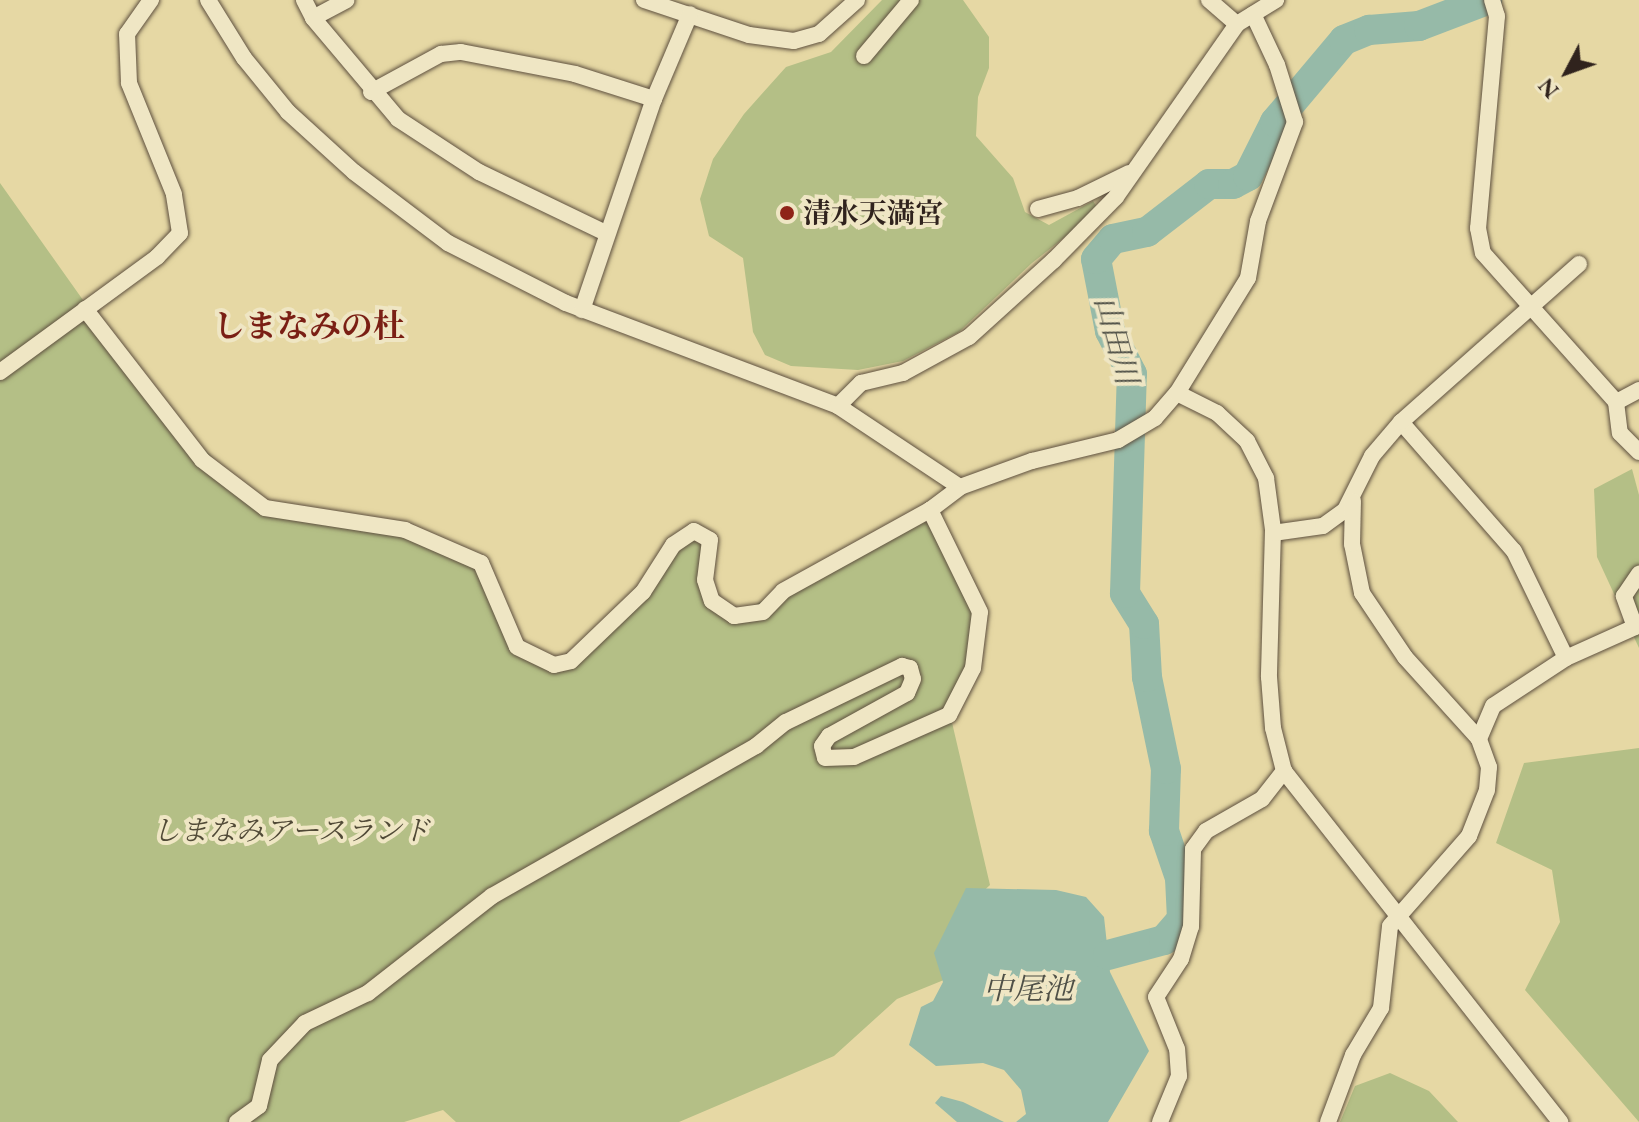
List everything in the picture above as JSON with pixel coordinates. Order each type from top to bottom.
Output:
[{"type":"street","points":[[0,372],[157,257],[180,233],[174,194],[129,83],[127,34],[151,0]]},
{"type":"street","points":[[208,0],[271,92],[354,172],[470,256],[582,310],[838,406],[960,487]]},
{"type":"street","points":[[304,0],[313,18],[371,92],[398,119],[479,172],[606,233]]},
{"type":"street","points":[[313,18],[347,0]]},
{"type":"street","points":[[644,0],[749,35],[794,41],[819,34],[857,0]]},
{"type":"street","points":[[864,56],[911,0]]},
{"type":"street","points":[[1209,0],[1237,24]]},
{"type":"street","points":[[838,406],[861,383],[903,373],[969,337],[1088,227],[1237,24],[1276,0]]},
{"type":"street","points":[[1494,8],[1478,228],[1490,265],[1616,402],[1620,433],[1639,452]]},
{"type":"street","points":[[582,310],[654,99],[690,14]]},
{"type":"street","points":[[85,309],[202,460],[265,508],[405,530],[481,563],[494,582],[508,635],[517,647],[554,665],[571,661],[626,611],[673,545],[694,531],[710,540],[705,580],[712,601],[734,616],[763,612],[783,591],[930,510],[960,487],[1032,461],[1118,440],[1155,418],[1177,393],[1248,278],[1258,221],[1295,122],[1277,65],[1253,14]]},
{"type":"street","points":[[371,92],[441,54],[461,52],[575,74],[654,99]]},
{"type":"street","points":[[1038,209],[1078,198],[1129,173]]},
{"type":"street","points":[[1328,1122],[1353,1055],[1381,1008],[1390,926],[1469,836],[1487,790],[1489,767],[1479,739],[1405,657],[1362,593],[1352,544],[1353,501],[1372,456],[1401,422],[1579,264]]},
{"type":"street","points":[[1616,402],[1639,390]]},
{"type":"street","points":[[1177,393],[1217,413],[1247,441],[1266,478],[1273,533],[1269,677],[1273,728],[1284,771],[1560,1122]]},
{"type":"street","points":[[1401,422],[1514,551],[1566,658]]},
{"type":"street","points":[[1273,533],[1323,526],[1353,501]]},
{"type":"street","points":[[237,1122],[259,1106],[270,1060],[305,1023],[368,993],[492,896],[756,746],[786,722],[902,666],[910,668],[913,679],[907,693],[829,736],[822,746],[825,758],[854,757],[949,715],[973,668],[980,612],[930,510]]},
{"type":"street","points":[[1479,739],[1493,706],[1566,658],[1635,627],[1624,596],[1639,574]]},
{"type":"street","points":[[1160,1122],[1179,1076],[1177,1049],[1156,997],[1181,959],[1191,927],[1193,849],[1206,831],[1262,799],[1284,771]]},
{"type":"green space","points":[[882,0],[963,0],[989,37],[989,68],[978,97],[976,136],[1013,178],[1025,212],[1049,225],[1093,201],[1099,210],[1032,263],[959,332],[903,361],[858,370],[791,366],[765,355],[753,332],[743,258],[709,236],[700,199],[713,159],[744,114],[786,67],[831,52]]},
{"type":"green space","name":"しまなみアースランド","points":[[0,183],[156,403],[265,508],[422,537],[481,563],[508,635],[554,664],[599,635],[694,531],[709,539],[705,580],[734,616],[930,510],[980,612],[973,668],[950,714],[990,885],[974,900],[971,969],[897,999],[834,1056],[679,1122],[456,1122],[443,1110],[404,1122],[0,1122]]},
{"type":"green space","points":[[1632,469],[1639,495],[1639,648],[1597,557],[1594,489]]},
{"type":"green space","points":[[1639,748],[1639,1122],[1525,990],[1560,922],[1552,870],[1496,843],[1524,763]]},
{"type":"green space","points":[[1390,1073],[1429,1091],[1458,1122],[1340,1122],[1355,1086]]},
{"type":"water","name":"中尾池","points":[[966,888],[1056,890],[1086,897],[1104,917],[1110,972],[1149,1051],[1108,1122],[1016,1122],[1026,1114],[1021,1090],[1004,1070],[983,1063],[936,1066],[909,1045],[921,1007],[933,1001],[943,982],[934,953]]},
{"type":"water","points":[[941,1096],[963,1102],[1004,1122],[957,1122],[935,1103]]},
{"type":"waterway","name":"山田川","points":[[1108,955],[1164,940],[1182,919],[1180,878],[1164,831],[1166,769],[1147,677],[1144,624],[1125,593],[1132,374],[1110,331],[1096,259],[1113,239],[1147,232],[1209,184],[1233,184],[1248,176],[1275,122],[1344,40],[1369,30],[1419,26],[1487,0]]},
{"type":"place","name":"清水天満宮","points":[[787,213]]},
{"type":"district","name":"しまなみの杜","points":[[309,326]]}]
